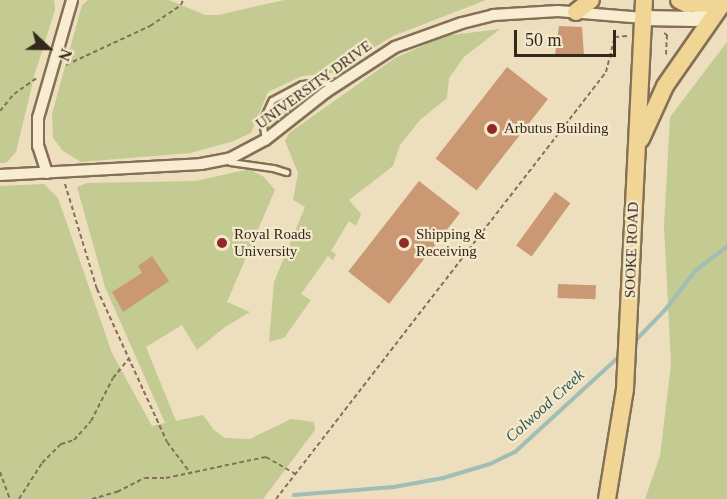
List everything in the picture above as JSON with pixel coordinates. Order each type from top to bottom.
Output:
[{"type":"main road","points":[[576,12],[591,0]]},
{"type":"main road","name":"SOOKE ROAD","points":[[607,499],[625,389],[644,0]]},
{"type":"main road","points":[[679,0],[697,4],[724,2]]},
{"type":"main road","points":[[636,151],[665,86],[724,2]]},
{"type":"street","points":[[644,18],[695,19],[710,13],[724,2]]},
{"type":"street","points":[[47,173],[38,146],[38,118],[68,3]]},
{"type":"street","name":"UNIVERSITY DRIVE","points":[[0,175],[216,161],[231,158],[265,140],[335,86],[395,47],[462,22],[493,15],[576,12],[644,18]]},
{"type":"lane","points":[[265,140],[262,121],[272,100],[302,84],[321,81],[335,86]]},
{"type":"lane","points":[[216,161],[273,168],[286,172]]},
{"type":"path","points":[[0,111],[14,94],[34,79],[150,26],[181,5],[183,0]]},
{"type":"path","points":[[664,33],[667,36],[666,64]]},
{"type":"path","points":[[276,499],[606,72],[615,37],[621,36]]},
{"type":"path","points":[[47,173],[65,184],[97,289],[167,442],[191,474]]},
{"type":"path","points":[[19,499],[42,463],[61,444],[74,441],[91,421],[113,378],[129,358]]},
{"type":"path","points":[[93,499],[117,492],[145,478],[191,474],[266,457],[295,474]]},
{"type":"path","points":[[0,471],[10,499]]},
{"type":"green space","points":[[0,0],[54,0],[55,10],[35,73],[16,152],[6,163],[0,163]]},
{"type":"green space","points":[[88,0],[169,0],[205,15],[218,15],[284,0],[486,0],[393,36],[332,73],[302,76],[268,92],[251,133],[231,142],[190,153],[81,162],[63,151],[53,138],[52,114],[82,5]]},
{"type":"green space","points":[[500,29],[464,57],[449,78],[447,98],[420,120],[400,145],[393,166],[349,200],[361,214],[356,226],[349,221],[331,251],[336,254],[333,260],[328,256],[301,294],[311,300],[284,338],[269,342],[274,282],[305,207],[293,200],[298,173],[285,141],[289,133],[395,58],[444,36]]},
{"type":"green space","points":[[727,42],[727,499],[645,499],[660,456],[671,364],[664,226],[670,117]]},
{"type":"green space","points":[[310,85],[321,85],[273,124],[270,121],[274,109],[291,105],[290,101],[294,93]]},
{"type":"green space","points":[[249,169],[264,177],[275,190],[227,302],[250,312],[225,327],[197,350],[182,325],[146,347],[176,421],[203,415],[214,430],[225,438],[250,439],[291,419],[314,422],[315,430],[263,499],[0,499],[0,186],[44,184],[58,198],[112,353],[152,426],[165,423],[105,287],[77,187],[87,183],[196,181]]},
{"type":"building","points":[[559,26],[582,27],[584,56],[555,55]]},
{"type":"building","name":"Arbutus Building","points":[[507,67],[548,99],[477,190],[436,158]]},
{"type":"building","name":"Shipping & Receiving","points":[[419,181],[460,213],[389,304],[348,272]]},
{"type":"building","points":[[555,192],[570,203],[532,257],[516,245]]},
{"type":"building","points":[[152,256],[169,281],[123,312],[112,292],[142,273],[138,266]]},
{"type":"building","points":[[558,284],[596,285],[595,299],[558,298]]},
{"type":"waterway","name":"Colwood Creek","points":[[634,342],[665,310],[696,270],[727,247]]},
{"type":"waterway","name":"Colwood Creek","points":[[294,495],[394,487],[443,478],[490,464],[515,452],[622,354]]},
{"type":"place","name":"Arbutus Building","points":[[492,129]]},
{"type":"place","name":"Royal Roads University","points":[[222,243]]},
{"type":"place","name":"Shipping & Receiving","points":[[404,243]]}]
